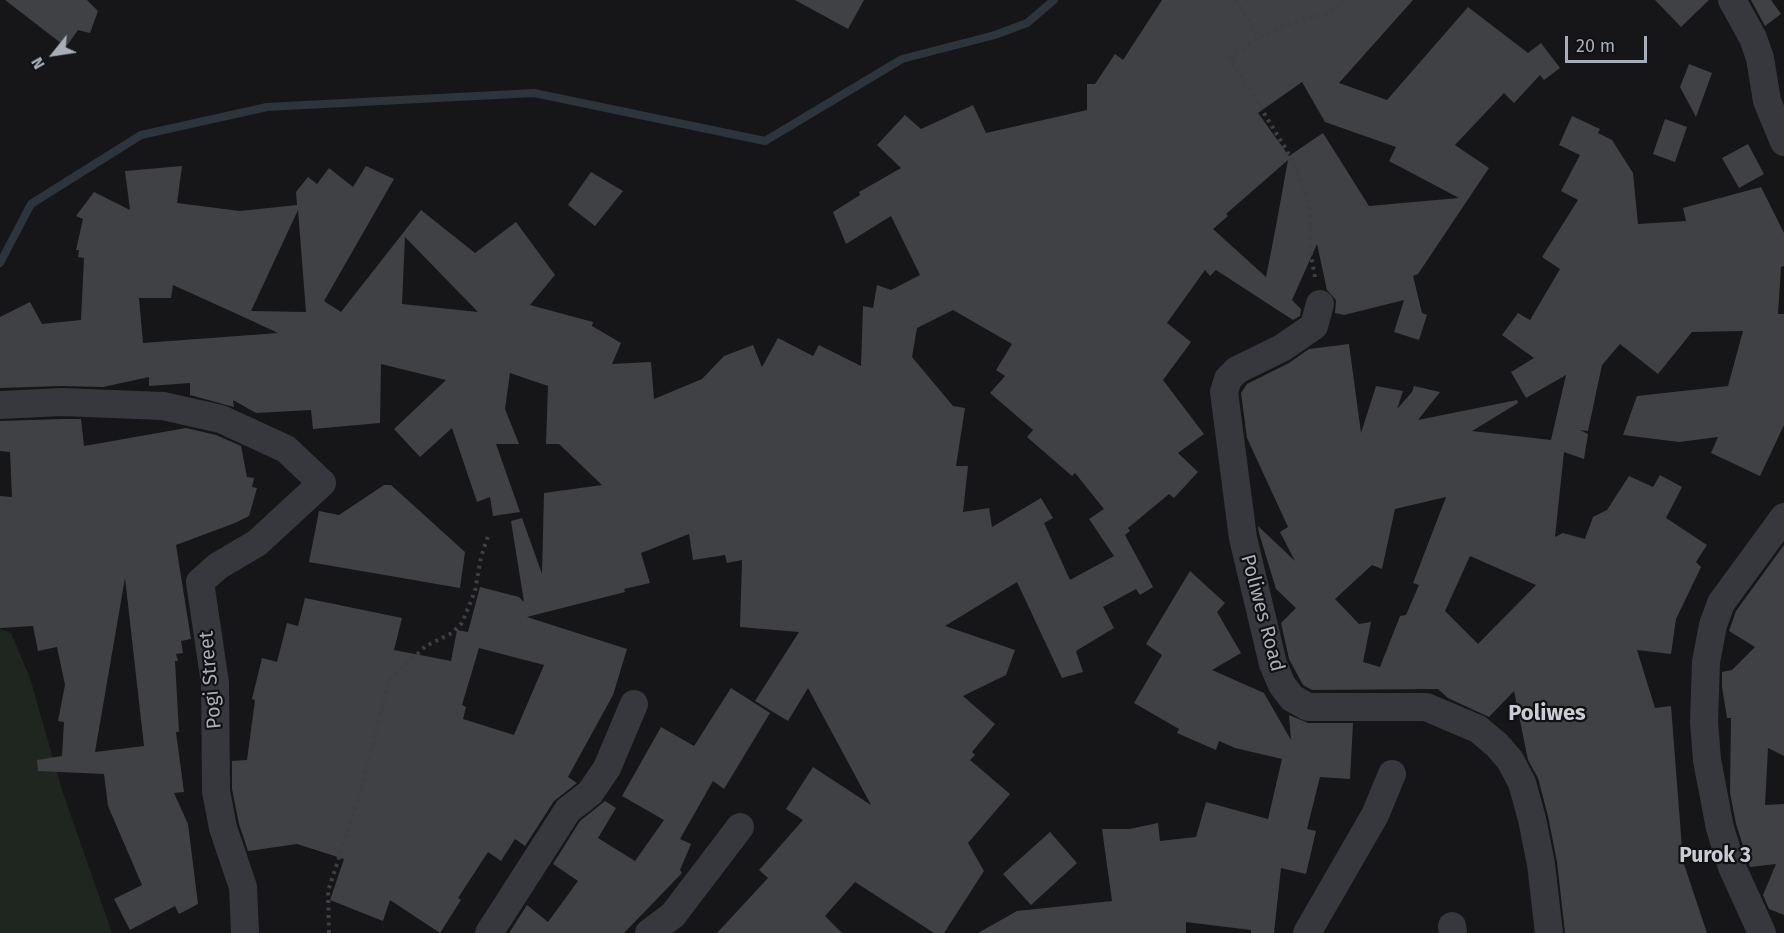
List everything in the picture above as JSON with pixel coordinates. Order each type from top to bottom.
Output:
[{"type":"street","points":[[1732,0],[1753,38],[1760,58],[1767,101],[1784,141]]},
{"type":"street","name":"Poliwes Road","points":[[1320,304],[1314,326],[1281,348],[1237,370],[1228,379],[1224,392],[1243,538],[1273,664],[1282,685],[1292,698],[1308,706],[1426,707],[1478,729],[1497,745],[1510,760],[1522,783],[1532,819],[1541,864],[1549,933]]},
{"type":"street","name":"Pogi Street","points":[[0,405],[62,402],[164,406],[221,419],[286,449],[322,483],[257,543],[218,566],[200,582],[216,683],[216,791],[223,828],[243,887],[245,933]]},
{"type":"street","points":[[1762,933],[1732,867],[1720,828],[1707,760],[1704,722],[1706,662],[1713,625],[1721,603],[1784,517]]},
{"type":"street","points":[[489,933],[568,810],[590,793],[607,768],[634,704]]},
{"type":"street","points":[[1307,933],[1375,815],[1392,774]]},
{"type":"street","points":[[649,933],[673,915],[740,827]]},
{"type":"path","points":[[1236,0],[1259,37]]},
{"type":"path","points":[[1320,304],[1311,255],[1310,205],[1286,148],[1230,58],[1259,37],[1294,22],[1326,14],[1346,0]]},
{"type":"path","points":[[329,933],[328,891],[358,797],[389,680],[426,646],[452,633],[462,623],[475,591],[481,557],[488,536]]},
{"type":"shaded area","points":[[0,629],[11,633],[30,678],[62,790],[112,933],[0,933]]},
{"type":"building","points":[[5,0],[87,0],[98,11],[90,33],[78,30],[66,47]]},
{"type":"building","points":[[795,0],[864,0],[848,29]]},
{"type":"building","points":[[1162,0],[1413,0],[1339,83],[1387,100],[1468,7],[1528,53],[1541,43],[1560,68],[1544,80],[1540,75],[1514,103],[1504,93],[1455,145],[1489,168],[1418,274],[1413,276],[1422,313],[1427,315],[1419,340],[1394,332],[1404,300],[1344,315],[1335,313],[1336,300],[1327,290],[1317,244],[1292,300],[1301,309],[1300,316],[1293,320],[1216,270],[1210,276],[1205,270],[1167,323],[1191,342],[1163,380],[1204,434],[1178,453],[1198,472],[1174,498],[1169,494],[1128,528],[1130,531],[1125,535],[1153,587],[1140,595],[1136,589],[1103,607],[1114,628],[1076,651],[1083,672],[1062,678],[1017,582],[945,626],[1015,650],[1006,675],[963,696],[995,724],[972,752],[975,755],[970,760],[1010,794],[968,843],[984,871],[944,933],[934,933],[855,882],[825,916],[842,933],[717,933],[768,878],[759,870],[803,820],[786,809],[813,767],[871,805],[808,688],[788,721],[755,701],[799,632],[740,627],[742,560],[727,563],[725,555],[693,560],[689,534],[641,553],[650,583],[624,589],[625,592],[527,617],[627,649],[613,695],[568,777],[577,783],[554,801],[525,846],[515,839],[501,861],[488,852],[458,898],[461,900],[440,933],[390,900],[383,921],[330,900],[344,859],[297,844],[248,851],[239,824],[232,789],[232,761],[247,760],[255,700],[252,699],[262,658],[277,662],[287,623],[298,626],[305,598],[402,618],[394,650],[451,661],[457,630],[468,632],[480,587],[519,597],[524,602],[511,521],[522,518],[542,574],[544,493],[602,485],[559,444],[546,444],[548,386],[510,373],[505,409],[519,444],[496,444],[520,512],[493,516],[490,497],[477,502],[452,428],[420,457],[394,429],[446,380],[381,364],[380,423],[313,429],[311,410],[256,413],[233,400],[234,407],[190,395],[190,383],[149,386],[149,377],[103,387],[0,388],[0,317],[30,302],[42,324],[81,320],[84,258],[78,257],[79,250],[76,250],[83,219],[76,216],[94,192],[130,210],[125,171],[182,166],[177,203],[240,211],[297,205],[296,192],[308,177],[317,184],[329,168],[353,187],[366,166],[394,179],[324,301],[341,312],[421,210],[475,253],[516,222],[555,275],[530,305],[593,322],[592,326],[621,343],[612,364],[651,362],[654,399],[702,379],[724,356],[753,345],[762,367],[778,338],[813,356],[819,345],[861,366],[863,306],[873,308],[877,285],[891,290],[920,275],[891,216],[846,244],[833,212],[860,195],[859,192],[901,168],[877,145],[905,115],[921,129],[973,105],[986,133],[1087,110],[1087,84],[1095,84],[1115,54],[1123,60]],"holes":[[[1302,82],[1325,122],[1396,147],[1389,161],[1459,198],[1369,206],[1323,133],[1289,156],[1258,113]],[[1288,160],[1266,277],[1213,229],[1228,216],[1226,214]],[[298,210],[306,312],[251,311]],[[405,237],[478,312],[402,304]],[[173,285],[278,333],[143,343],[139,298],[171,298]],[[953,310],[1012,344],[996,370],[1005,376],[990,393],[1033,430],[1027,437],[1072,476],[1075,473],[1104,509],[1089,519],[1114,556],[1070,580],[1044,523],[1053,518],[1041,498],[992,527],[989,508],[963,512],[968,466],[956,466],[965,408],[953,406],[912,357],[917,328]],[[479,648],[544,665],[514,735],[463,719],[466,707],[462,705]]]},
{"type":"building","points":[[1655,0],[1709,0],[1681,27]]},
{"type":"building","points":[[1751,0],[1771,0],[1781,14],[1765,26]]},
{"type":"building","points":[[1689,64],[1712,73],[1696,117],[1680,87]]},
{"type":"building","points":[[1572,116],[1600,129],[1598,133],[1612,140],[1633,173],[1638,224],[1686,221],[1683,208],[1761,187],[1784,233],[1784,266],[1781,267],[1778,314],[1784,314],[1784,425],[1760,476],[1711,453],[1718,437],[1679,442],[1623,435],[1637,396],[1728,386],[1743,331],[1692,332],[1658,374],[1620,344],[1602,365],[1588,431],[1580,430],[1588,434],[1584,459],[1564,452],[1555,537],[1563,533],[1585,539],[1593,517],[1607,510],[1629,476],[1653,487],[1660,475],[1682,487],[1666,518],[1707,545],[1696,562],[1701,567],[1676,619],[1671,654],[1637,650],[1655,708],[1671,706],[1683,861],[1707,933],[1565,933],[1557,862],[1548,816],[1538,778],[1528,760],[1514,691],[1489,717],[1448,698],[1438,689],[1312,690],[1303,685],[1289,659],[1281,623],[1296,608],[1276,589],[1259,533],[1258,526],[1295,561],[1280,532],[1288,527],[1247,438],[1241,393],[1247,384],[1289,363],[1309,349],[1349,344],[1361,433],[1376,386],[1403,391],[1397,409],[1412,392],[1414,386],[1440,392],[1418,420],[1517,400],[1518,403],[1472,431],[1551,440],[1566,375],[1526,398],[1511,372],[1534,358],[1502,335],[1518,313],[1530,320],[1560,269],[1542,257],[1578,200],[1561,191],[1580,155],[1559,145]],"holes":[[[1446,497],[1413,583],[1419,585],[1406,615],[1400,616],[1380,667],[1363,662],[1371,622],[1359,624],[1335,599],[1372,565],[1382,569],[1395,509]],[[1470,556],[1536,585],[1478,644],[1445,611]]]},
{"type":"building","points":[[1665,119],[1687,127],[1675,162],[1653,154]]},
{"type":"building","points":[[1748,144],[1764,174],[1739,188],[1722,158]]},
{"type":"building","points":[[591,172],[623,191],[595,226],[568,205]]},
{"type":"building","points":[[81,419],[84,446],[186,428],[216,435],[241,446],[247,477],[254,478],[252,487],[257,488],[249,516],[176,545],[191,639],[181,641],[183,653],[176,654],[178,661],[175,661],[179,732],[176,732],[184,792],[174,793],[188,824],[198,904],[179,914],[175,906],[130,930],[114,899],[142,885],[108,806],[104,774],[38,771],[37,760],[62,756],[64,722],[58,721],[65,685],[57,647],[38,651],[33,626],[0,628],[0,496],[12,497],[10,452],[0,451],[0,421]],"holes":[[[125,578],[144,746],[95,752]]]},
{"type":"building","points":[[384,485],[391,485],[465,552],[460,588],[309,562],[319,511],[339,515]]},
{"type":"building","points":[[1784,545],[1784,756],[1768,748],[1765,805],[1784,804],[1784,915],[1769,909],[1763,895],[1776,864],[1750,867],[1736,824],[1730,793],[1731,718],[1727,718],[1722,672],[1732,670],[1755,647],[1729,631],[1736,611]]},
{"type":"building","points":[[1190,571],[1225,603],[1217,612],[1241,653],[1212,670],[1264,693],[1291,740],[1289,715],[1308,723],[1353,723],[1350,779],[1320,777],[1307,829],[1316,831],[1306,874],[1281,868],[1274,933],[1251,933],[1251,930],[1186,922],[1186,933],[978,933],[1017,911],[1112,901],[1102,829],[1129,829],[1158,823],[1160,841],[1196,837],[1206,802],[1268,819],[1282,759],[1235,748],[1219,741],[1216,750],[1177,733],[1179,729],[1134,703],[1162,655],[1146,644]]},
{"type":"building","points":[[731,688],[770,713],[724,789],[713,781],[680,839],[691,844],[680,870],[682,873],[624,933],[509,933],[527,905],[548,922],[578,881],[553,864],[580,821],[605,801],[616,808],[598,838],[635,861],[664,820],[622,796],[661,727],[694,746]]},
{"type":"building","points":[[1050,832],[1077,863],[1031,905],[1003,874]]},
{"type":"waterway","points":[[0,263],[31,204],[141,135],[267,107],[534,93],[765,141],[902,59],[995,35],[1027,23],[1054,0]]},
{"type":"district","name":"Poliwes","points":[[1547,714]]},
{"type":"district","name":"Purok 3","points":[[1715,856]]}]
